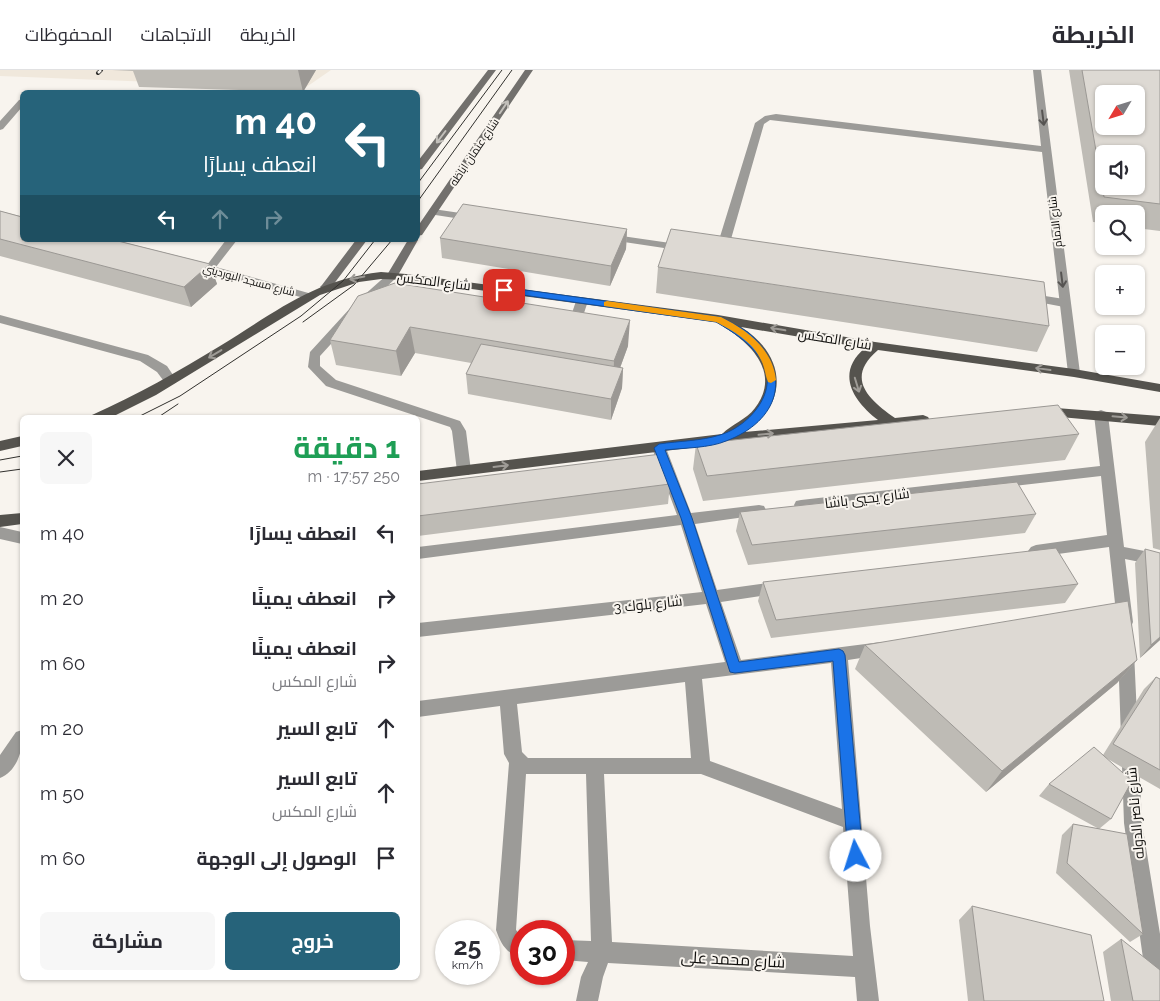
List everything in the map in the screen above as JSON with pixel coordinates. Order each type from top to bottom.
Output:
[{"type":"main road","name":"شارع المكس","points":[[103,415],[171,381],[308,296],[326,287],[361,277],[393,275],[718,319],[875,346],[1074,373],[1160,388]]},
{"type":"main road","points":[[718,319],[734,327],[757,347],[765,358],[770,370],[772,383],[770,396],[764,408],[754,420],[722,439]]},
{"type":"main road","points":[[875,346],[864,353],[857,362],[854,373],[855,384],[861,396],[873,410],[891,422]]},
{"type":"main road","points":[[1031,412],[1100,415],[1160,421]]},
{"type":"main road","points":[[420,476],[722,439],[937,419]]},
{"type":"main road","points":[[0,446],[20,441]]},
{"type":"main road","points":[[0,521],[20,519]]},
{"type":"street","points":[[420,164],[492,70]]},
{"type":"street","name":"شارع عثمان اباظه","points":[[420,231],[529,70]]},
{"type":"street","name":"شارع الامام","points":[[1037,70],[1074,373]]},
{"type":"street","points":[[0,127],[20,104]]},
{"type":"street","points":[[721,253],[760,123],[768,118],[776,117],[1047,150]]},
{"type":"street","points":[[433,212],[481,219]]},
{"type":"street","points":[[596,235],[692,249]]},
{"type":"street","points":[[209,269],[230,242]]},
{"type":"street","points":[[326,287],[360,242]]},
{"type":"street","points":[[412,242],[393,275],[357,308],[314,355],[314,367],[331,383],[455,424],[459,431],[464,471]]},
{"type":"street","name":"شارع مسجد البورديني","points":[[182,262],[308,296]]},
{"type":"street","points":[[1015,296],[1064,303]]},
{"type":"street","points":[[569,340],[582,301]]},
{"type":"street","points":[[0,319],[144,358],[162,369],[171,381]]},
{"type":"street","name":"شارع ناصر الدوله","points":[[1100,415],[1137,718],[1133,824],[1160,1001]]},
{"type":"street","points":[[659,448],[686,518],[735,668]]},
{"type":"street","name":"شارع يحيي باشا","points":[[420,553],[686,518],[1108,470]]},
{"type":"street","points":[[0,533],[20,538]]},
{"type":"street","points":[[1018,554],[1117,545],[1160,560]]},
{"type":"street","name":"شارع بلوك 3","points":[[420,630],[711,597],[800,584]]},
{"type":"street","points":[[1105,616],[1125,613]]},
{"type":"street","points":[[420,709],[898,646]]},
{"type":"street","points":[[839,655],[868,1001]]},
{"type":"street","points":[[694,674],[701,766]]},
{"type":"street","points":[[508,698],[512,754],[518,762],[527,766],[701,766],[853,822]]},
{"type":"street","points":[[0,770],[20,741]]},
{"type":"street","points":[[510,940],[506,930],[518,762]]},
{"type":"street","points":[[587,1001],[592,977],[602,952],[594,766]]},
{"type":"street","name":"شارع محمد على","points":[[575,951],[864,967]]},
{"type":"shaded area","points":[[0,70],[331,70],[305,88],[0,76]]},
{"type":"building","points":[[1082,70],[1160,70],[1160,204],[1104,197],[1104,195],[1145,195],[1145,145],[1095,145]]},
{"type":"building","points":[[463,204],[627,229],[611,266],[440,238]]},
{"type":"building","points":[[0,211],[20,216],[20,242],[122,242],[210,264],[184,287],[0,239]]},
{"type":"building","points":[[671,229],[1044,282],[1049,326],[658,267]]},
{"type":"building","points":[[395,283],[630,320],[614,361],[410,327],[396,351],[330,340],[358,296]]},
{"type":"building","points":[[481,344],[623,368],[611,399],[466,374]]},
{"type":"building","points":[[1058,405],[1079,434],[707,476],[696,444]]},
{"type":"building","points":[[661,454],[670,484],[420,516],[420,484]]},
{"type":"building","points":[[1017,482],[1036,514],[752,545],[740,512]]},
{"type":"building","points":[[1056,548],[1078,584],[776,620],[763,582]]},
{"type":"building","points":[[1145,549],[1160,553],[1160,637],[1151,645]]},
{"type":"building","points":[[1128,601],[1137,660],[1002,771],[865,645]]},
{"type":"building","points":[[1156,677],[1160,679],[1160,770],[1113,744]]},
{"type":"building","points":[[1094,747],[1132,781],[1111,819],[1049,784]]},
{"type":"building","points":[[1073,824],[1127,834],[1143,934],[1067,863]]},
{"type":"building","points":[[972,906],[1091,935],[1104,1001],[984,1001]]},
{"type":"building","points":[[1121,939],[1160,970],[1160,1001],[1133,1001]]},
{"type":"tram line","points":[[420,180],[502,70]]},
{"type":"tram line","points":[[420,198],[512,70]]},
{"type":"tram line","points":[[142,415],[180,396],[301,316],[343,281],[373,242]]},
{"type":"tram line","points":[[303,322],[354,285],[390,242]]},
{"type":"tram line","points":[[162,415],[178,404]]},
{"type":"tram line","points":[[0,460],[20,456]]},
{"type":"tram line","points":[[0,472],[20,469]]},
{"type":"railway","points":[[98,73],[101,70]]},
{"type":"slow traffic","points":[[607,304],[718,319],[734,327],[757,347],[765,358],[770,370],[771,380]]},
{"type":"route","points":[[504,290],[718,319],[746,336],[765,358],[770,370],[772,383],[770,396],[764,408],[754,420],[722,439],[659,448],[686,518],[735,668],[839,655],[856,856]]}]
